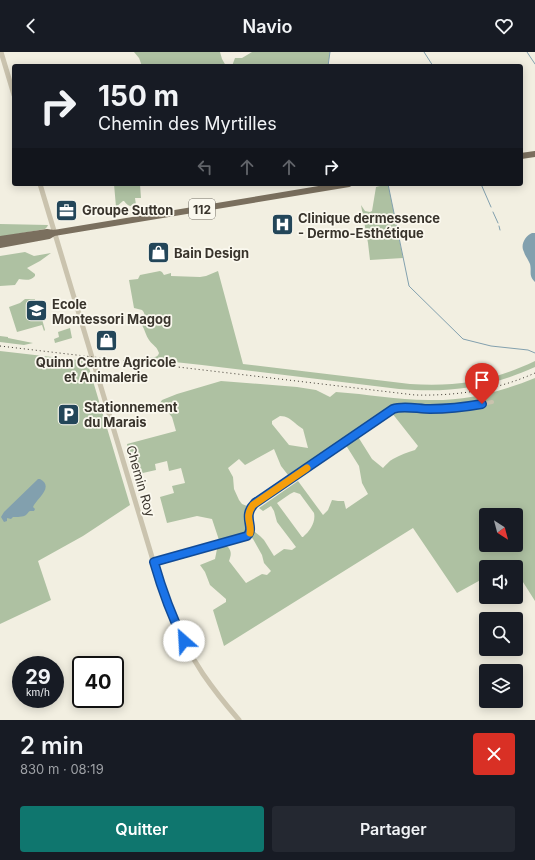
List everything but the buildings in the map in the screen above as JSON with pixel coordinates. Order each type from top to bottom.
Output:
[{"type":"main road","points":[[523,156],[535,154]]},
{"type":"main road","name":"112","points":[[0,239],[47,232],[54,233],[336,186]]},
{"type":"main road","name":"112","points":[[0,245],[49,236],[54,233]]},
{"type":"street","points":[[1,52],[12,89]]},
{"type":"street","name":"Chemin Roy","points":[[41,186],[161,589],[189,651],[208,682],[239,720]]},
{"type":"street","points":[[154,562],[247,536],[250,533],[248,513],[255,503],[393,409],[401,407],[428,409],[455,408],[492,402]]},
{"type":"green space","points":[[134,52],[220,52],[225,64],[141,64]]},
{"type":"green space","points":[[252,52],[330,52],[328,64],[233,64],[235,58],[242,58]]},
{"type":"green space","points":[[114,186],[140,186],[141,198],[135,198],[136,205],[129,206],[123,201],[116,207]]},
{"type":"green space","points":[[388,186],[403,258],[370,260],[361,205],[365,211],[372,211],[376,187]]},
{"type":"green space","points":[[0,224],[48,225],[45,229],[0,237]]},
{"type":"green space","points":[[25,252],[34,256],[51,253],[27,268],[35,274],[32,279],[19,279],[15,285],[0,286],[0,256]]},
{"type":"green space","points":[[160,271],[164,275],[171,273],[171,276],[200,277],[218,271],[243,364],[427,385],[459,383],[489,378],[535,361],[535,367],[501,380],[485,384],[452,389],[418,390],[147,359],[156,357],[159,353],[148,338],[142,325],[136,324],[135,320],[142,319],[144,312],[134,308],[129,280],[138,279],[140,275]]},
{"type":"green space","points":[[25,299],[35,299],[26,303],[30,315],[40,312],[44,331],[42,325],[17,332],[9,307],[20,303]]},
{"type":"green space","points":[[70,328],[72,338],[55,343],[54,339],[59,337],[58,332]]},
{"type":"green space","points":[[0,336],[33,343],[24,345],[0,342]]},
{"type":"green space","points":[[0,351],[87,361],[130,505],[83,536],[38,561],[51,600],[0,624]]},
{"type":"green space","points":[[535,378],[535,601],[523,582],[523,560],[479,560],[479,581],[457,593],[413,528],[224,646],[213,610],[226,602],[226,599],[210,585],[205,572],[200,565],[215,559],[217,549],[225,546],[228,547],[231,552],[229,561],[246,583],[262,574],[267,575],[271,571],[264,563],[262,555],[253,539],[246,533],[219,540],[212,519],[197,516],[167,523],[160,497],[174,493],[172,486],[185,483],[181,468],[169,471],[167,461],[155,464],[156,470],[134,475],[127,444],[176,431],[172,417],[160,403],[162,400],[221,381],[297,387],[316,390],[330,397],[336,392],[428,400],[456,399],[483,395]],"holes":[[[388,408],[418,446],[415,450],[392,460],[383,468],[372,459],[355,432]],[[280,416],[287,417],[303,429],[308,448],[289,445],[272,424],[272,421]],[[342,439],[359,466],[362,483],[368,494],[346,509],[344,501],[332,500],[328,510],[323,515],[298,481],[259,508],[263,511],[271,506],[277,522],[296,547],[292,550],[284,549],[274,556],[264,540],[246,525],[244,517],[247,506],[242,504],[239,500],[234,489],[233,477],[228,468],[239,459],[245,465],[274,449],[281,466],[288,475]],[[294,492],[300,494],[314,513],[312,526],[303,537],[277,503]]]},
{"type":"water","points":[[532,233],[535,233],[535,282],[532,277],[530,264],[523,249],[525,238]]},
{"type":"water","points":[[38,479],[44,482],[46,486],[33,507],[35,509],[34,511],[30,511],[26,515],[20,517],[13,517],[11,519],[7,518],[7,521],[4,522],[1,517],[4,512]]},
{"type":"waterway","points":[[328,64],[330,52]]},
{"type":"waterway","points":[[424,52],[432,64]]},
{"type":"waterway","points":[[527,52],[535,64]]},
{"type":"waterway","points":[[388,186],[409,286],[463,339],[491,346],[528,350],[535,353]]},
{"type":"waterway","points":[[482,186],[491,207]]},
{"type":"waterway","points":[[493,212],[498,223]]},
{"type":"waterway","points":[[499,226],[500,230]]},
{"type":"railway","points":[[0,346],[415,395],[476,391],[506,384],[535,373]]},
{"type":"slow traffic","points":[[250,533],[248,513],[253,505],[307,468]]},
{"type":"place","name":"Groupe Sutton","points":[[66,210]]},
{"type":"place","name":"Clinique dermessence - Dermo-Esthétique","points":[[283,225]]},
{"type":"place","name":"Bain Design","points":[[158,253]]},
{"type":"place","name":"Ecole Montessori Magog","points":[[36,311]]},
{"type":"place","name":"Quinn Centre Agricole et Animalerie","points":[[106,340]]},
{"type":"place","name":"Stationnement du Marais","points":[[68,414]]},
{"type":"route","points":[[184,641],[176,626],[161,589],[154,562],[247,536],[250,533],[248,513],[255,503],[395,408],[442,409],[482,404]]}]
